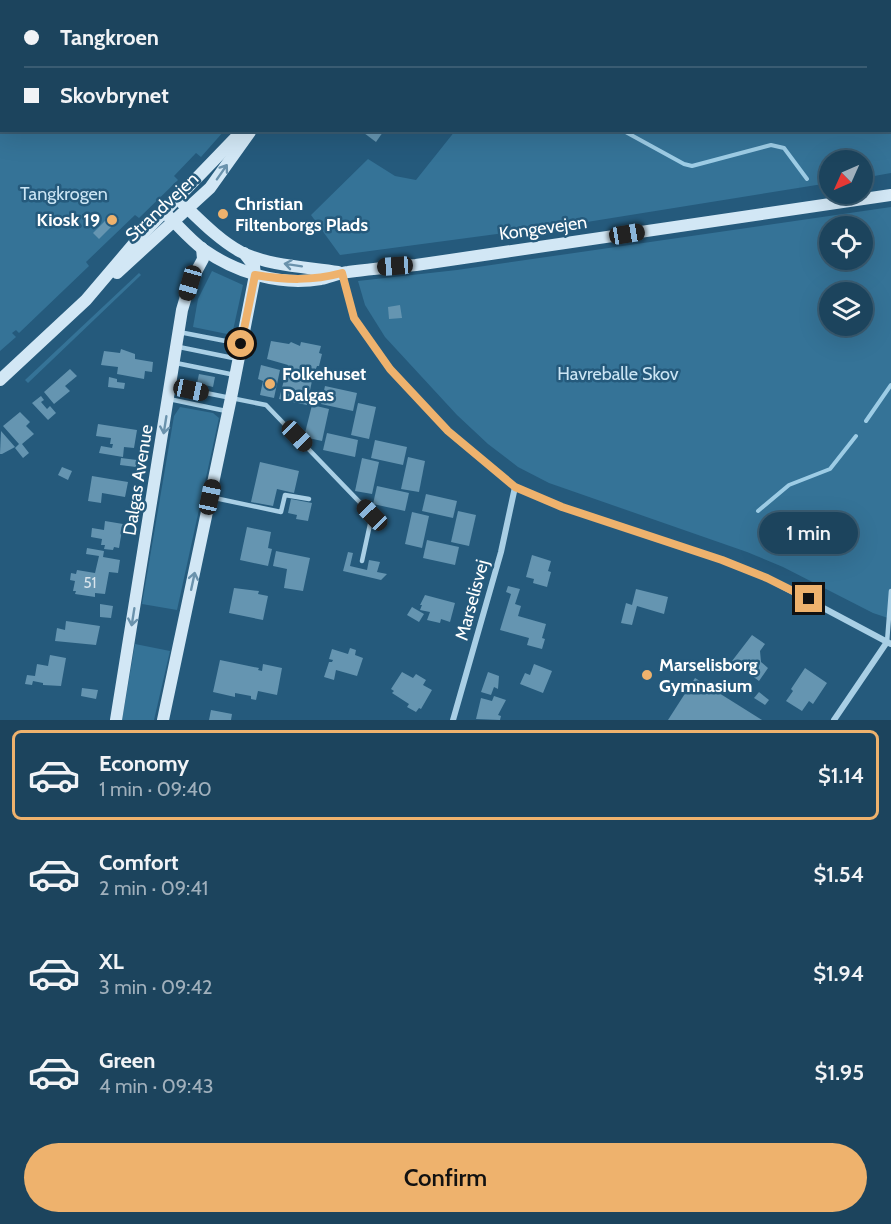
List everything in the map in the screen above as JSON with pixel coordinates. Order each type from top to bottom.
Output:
[{"type":"street","name":"Strandvejen","points":[[86,300],[164,212],[241,132]]},
{"type":"street","name":"Strandvejen","points":[[0,380],[189,209],[210,188],[250,132]]},
{"type":"street","name":"Kongevejen","points":[[342,273],[416,265],[891,195]]},
{"type":"street","points":[[177,198],[219,238],[244,254],[281,264],[342,273]]},
{"type":"street","points":[[164,212],[202,248],[255,275],[292,280],[321,279],[342,273]]},
{"type":"street","name":"Dalgas Avenue","points":[[116,720],[182,310],[190,283],[203,259],[202,248]]},
{"type":"street","points":[[163,720],[229,411],[255,275],[254,266],[244,254]]},
{"type":"street","points":[[342,273],[354,318],[390,369],[448,431],[515,487],[562,507],[722,560],[767,578],[889,643],[834,720]]},
{"type":"street","name":"Marselisvej","points":[[453,720],[501,552],[515,487]]},
{"type":"lane","points":[[179,332],[241,344]]},
{"type":"lane","points":[[177,346],[238,359]]},
{"type":"lane","points":[[175,362],[235,375]]},
{"type":"lane","points":[[171,386],[266,405],[372,515],[362,561]]},
{"type":"lane","points":[[169,399],[229,411]]},
{"type":"lane","points":[[210,497],[281,512],[285,495],[309,499]]},
{"type":"lane","points":[[889,643],[891,591]]},
{"type":"green space","name":"Tangkrogen","points":[[0,132],[223,132],[201,157],[196,153],[174,176],[178,180],[139,218],[135,215],[86,262],[89,266],[19,333],[16,330],[12,333],[16,337],[0,351]]},
{"type":"green space","points":[[454,132],[891,132],[891,173],[873,176],[873,150],[819,150],[819,185],[587,222],[340,255],[311,215],[368,159],[395,176],[416,180]]},
{"type":"green space","name":"Havreballe Skov","points":[[891,207],[891,619],[873,613],[783,567],[747,552],[549,483],[518,467],[488,444],[457,415],[385,337],[365,305],[358,281],[457,270],[819,217],[819,270],[873,270],[873,216],[829,216]]},
{"type":"green space","points":[[212,271],[243,285],[232,335],[193,327],[198,299]]},
{"type":"green space","points":[[139,273],[141,275],[28,383],[25,380]]},
{"type":"green space","points":[[180,407],[213,413],[219,418],[177,610],[142,604],[174,416]]},
{"type":"green space","points":[[135,644],[170,651],[154,720],[122,720]]},
{"type":"building","points":[[363,132],[383,132],[376,142]]},
{"type":"building","points":[[113,213],[119,219],[99,239],[93,233]]},
{"type":"building","points":[[400,305],[402,318],[389,319],[388,307]]},
{"type":"building","points":[[271,341],[289,344],[291,342],[300,346],[301,342],[321,346],[319,366],[315,371],[305,369],[304,374],[313,376],[307,405],[279,399],[288,365],[267,359]]},
{"type":"building","points":[[121,349],[135,354],[135,359],[153,362],[152,372],[145,371],[144,379],[117,374],[118,367],[101,365],[104,351],[120,353]]},
{"type":"building","points":[[261,365],[280,370],[274,398],[260,395],[263,381],[258,379]]},
{"type":"building","points":[[70,369],[77,376],[65,386],[70,391],[54,404],[44,392]]},
{"type":"building","points":[[199,374],[215,377],[213,387],[197,383]]},
{"type":"building","points":[[109,377],[117,379],[117,382],[125,383],[124,389],[108,387]]},
{"type":"building","points":[[325,386],[357,393],[353,411],[321,404]]},
{"type":"building","points":[[41,396],[44,400],[41,402],[47,409],[50,406],[56,413],[48,420],[32,403]]},
{"type":"building","points":[[358,403],[376,407],[369,439],[351,435]]},
{"type":"building","points":[[312,405],[329,409],[322,441],[304,437]]},
{"type":"building","points":[[20,412],[30,422],[26,426],[34,434],[22,444],[29,453],[23,458],[15,448],[19,444],[3,426]]},
{"type":"building","points":[[98,424],[137,430],[134,448],[124,447],[123,457],[99,453],[101,446],[112,448],[113,444],[110,444],[111,438],[96,436]]},
{"type":"building","points":[[1,431],[15,447],[0,454]]},
{"type":"building","points":[[327,433],[358,440],[355,457],[323,450]]},
{"type":"building","points":[[375,440],[407,447],[403,465],[371,458]]},
{"type":"building","points":[[408,457],[425,461],[419,492],[401,489]]},
{"type":"building","points":[[121,458],[137,460],[136,467],[120,465]]},
{"type":"building","points":[[362,458],[379,462],[372,494],[355,491]]},
{"type":"building","points":[[260,462],[299,471],[294,493],[277,489],[273,506],[251,502]]},
{"type":"building","points":[[62,467],[72,471],[68,480],[58,475]]},
{"type":"building","points":[[92,476],[128,482],[125,497],[102,493],[101,503],[88,501]]},
{"type":"building","points":[[377,486],[409,493],[405,511],[373,504]]},
{"type":"building","points":[[426,494],[457,501],[453,518],[422,511]]},
{"type":"building","points":[[291,499],[312,503],[308,521],[296,519],[297,515],[288,513]]},
{"type":"building","points":[[458,511],[476,515],[469,546],[451,542]]},
{"type":"building","points":[[412,512],[429,516],[422,548],[405,544]]},
{"type":"building","points":[[105,521],[123,524],[119,548],[104,549],[105,545],[101,545],[102,539],[91,537],[92,528],[104,530]]},
{"type":"building","points":[[247,527],[271,532],[268,548],[272,549],[268,566],[240,560]]},
{"type":"building","points":[[427,540],[459,547],[455,565],[423,558]]},
{"type":"building","points":[[87,548],[104,551],[103,557],[120,560],[118,573],[109,572],[105,594],[95,593],[95,597],[75,594],[76,591],[73,591],[75,581],[70,580],[71,573],[76,574],[77,570],[95,573],[99,556],[86,554]]},
{"type":"building","points":[[276,551],[310,558],[303,591],[284,588],[287,569],[273,566]]},
{"type":"building","points":[[348,552],[353,553],[350,566],[367,570],[369,560],[380,562],[377,572],[387,574],[381,580],[343,571]]},
{"type":"building","points":[[532,555],[551,561],[547,587],[533,583],[534,579],[526,577]]},
{"type":"building","points":[[508,586],[520,589],[515,604],[521,606],[518,616],[546,624],[542,649],[527,645],[529,638],[500,630],[511,594],[506,592]]},
{"type":"building","points":[[234,588],[259,591],[258,594],[268,596],[263,620],[229,613]]},
{"type":"building","points":[[636,589],[668,597],[664,614],[637,606],[632,625],[621,623],[626,603],[632,605]]},
{"type":"building","points":[[425,595],[455,603],[450,622],[441,619],[440,623],[427,620],[430,612],[420,610]]},
{"type":"building","points":[[100,604],[113,606],[111,618],[100,617]]},
{"type":"building","points":[[412,607],[424,614],[419,622],[407,615]]},
{"type":"building","points":[[66,621],[100,626],[96,645],[55,641],[57,628],[65,630]]},
{"type":"building","points":[[752,635],[765,644],[760,651],[761,662],[768,668],[759,681],[732,661]]},
{"type":"building","points":[[350,648],[356,650],[355,655],[363,658],[357,676],[336,670],[334,680],[324,677],[329,662],[333,660],[329,659],[332,649],[348,654]]},
{"type":"building","points":[[50,655],[66,658],[61,686],[43,685],[43,683],[33,681],[32,685],[25,684],[27,675],[35,676],[37,664],[48,666]]},
{"type":"building","points":[[220,660],[259,668],[258,670],[262,671],[263,664],[282,668],[277,695],[258,691],[256,700],[251,699],[251,696],[235,693],[235,697],[213,692]]},
{"type":"building","points":[[534,664],[552,671],[543,693],[520,684],[525,673],[530,675]]},
{"type":"building","points":[[805,668],[827,683],[813,704],[809,701],[802,711],[786,701]]},
{"type":"building","points":[[402,672],[413,678],[416,674],[426,680],[423,685],[432,690],[421,709],[419,708],[416,712],[407,707],[409,704],[392,693],[394,691],[391,689]]},
{"type":"building","points":[[488,672],[499,676],[498,689],[494,687],[491,695],[481,692]]},
{"type":"building","points":[[695,678],[762,720],[668,720]]},
{"type":"building","points":[[82,688],[98,690],[96,699],[81,696]]},
{"type":"building","points":[[759,692],[769,700],[765,705],[754,698]]},
{"type":"building","points":[[494,696],[506,700],[498,715],[501,716],[500,720],[476,719],[481,698],[492,701]]},
{"type":"building","points":[[211,710],[232,714],[231,720],[209,720]]},
{"type":"waterway","points":[[626,132],[684,164],[692,166],[771,145],[784,148],[807,179]]},
{"type":"waterway","points":[[866,421],[891,385]]},
{"type":"waterway","points":[[758,511],[789,485],[830,469],[856,436]]},
{"type":"place","name":"Christian Filtenborgs Plads","points":[[223,214]]},
{"type":"place","name":"Kiosk 19","points":[[112,220]]},
{"type":"place","name":"Folkehuset Dalgas","points":[[270,384]]},
{"type":"place","name":"Marselisborg Gymnasium","points":[[647,675]]},
{"type":"route","points":[[241,344],[255,275],[292,280],[321,279],[342,273],[354,318],[368,341],[390,369],[420,404],[448,431],[493,471],[515,487],[562,507],[722,560],[767,578],[809,599]]}]
